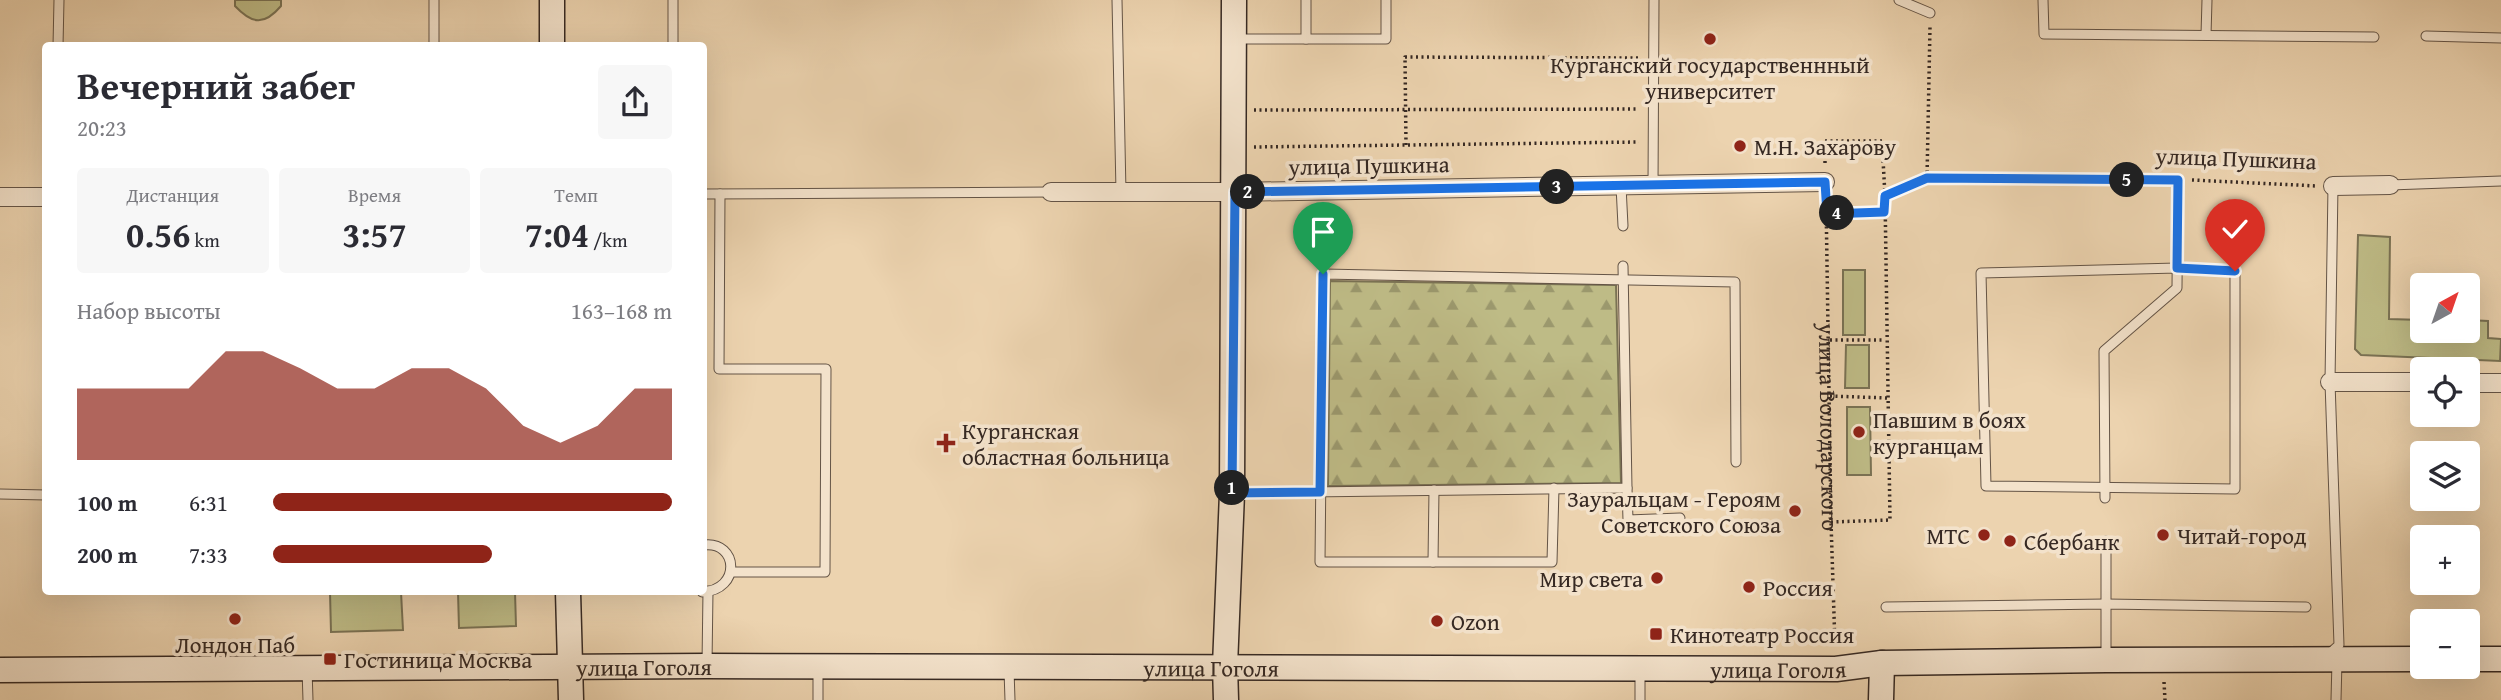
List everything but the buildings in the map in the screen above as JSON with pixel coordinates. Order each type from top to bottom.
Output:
[{"type":"main road","points":[[552,0],[552,42]]},
{"type":"main road","points":[[1226,700],[1232,493],[1234,0]]},
{"type":"main road","points":[[568,595],[572,700]]},
{"type":"main road","name":"улица Гоголя","points":[[0,670],[571,666],[1836,669],[1882,663],[2410,659]]},
{"type":"main road","points":[[2480,659],[2501,659]]},
{"type":"main road","points":[[1881,700],[1882,663]]},
{"type":"street","name":"улица Пушкина","points":[[1051,192],[1235,192],[1825,182]]},
{"type":"street","name":"улица Пушкина","points":[[2333,186],[2390,185]]},
{"type":"street","points":[[0,197],[42,197]]},
{"type":"street","points":[[2330,382],[2410,382]]},
{"type":"street","points":[[2480,383],[2501,383]]},
{"type":"lane","points":[[58,42],[59,0]]},
{"type":"lane","points":[[434,0],[434,42]]},
{"type":"lane","points":[[673,0],[673,42]]},
{"type":"lane","points":[[1117,0],[1121,192]]},
{"type":"lane","points":[[1306,0],[1306,39]]},
{"type":"lane","points":[[1235,39],[1386,39],[1386,0]]},
{"type":"lane","points":[[1653,186],[1654,0]]},
{"type":"lane","points":[[1899,0],[1930,13]]},
{"type":"lane","points":[[2043,0],[2044,34],[2374,37]]},
{"type":"lane","points":[[2206,35],[2207,0]]},
{"type":"lane","points":[[2426,36],[2501,38]]},
{"type":"lane","points":[[2105,498],[2104,351],[2177,288],[2178,180]]},
{"type":"lane","name":"улица Пушкина","points":[[2390,185],[2501,181]]},
{"type":"lane","points":[[1621,186],[1623,226]]},
{"type":"lane","points":[[2333,186],[2330,382],[2339,645],[2330,659],[2336,700]]},
{"type":"lane","name":"улица Пушкина","points":[[709,194],[1051,192]]},
{"type":"lane","points":[[709,194],[719,369],[826,369],[825,572],[731,572]]},
{"type":"lane","points":[[1623,266],[1628,520],[1680,518]]},
{"type":"lane","points":[[2177,268],[2235,271],[2235,489],[2105,485],[1986,486],[1981,273],[2177,268]]},
{"type":"lane","points":[[1555,488],[1552,562],[1320,562],[1323,274],[1735,282],[1736,463]]},
{"type":"lane","points":[[1232,493],[1627,488]]},
{"type":"lane","points":[[1433,562],[1434,490]]},
{"type":"lane","points":[[0,494],[42,495]]},
{"type":"lane","points":[[2106,541],[2106,660]]},
{"type":"lane","points":[[707,545],[723,550],[730,560],[731,572],[726,584],[716,591],[707,591]]},
{"type":"lane","points":[[705,595],[707,666]]},
{"type":"lane","points":[[1886,607],[2106,604],[2306,607]]},
{"type":"lane","points":[[818,666],[818,700]]},
{"type":"lane","points":[[1009,666],[1010,700]]},
{"type":"lane","points":[[307,667],[308,700]]},
{"type":"lane","points":[[1640,668],[1640,700]]},
{"type":"path","points":[[1831,522],[1890,520],[1885,341],[1885,196],[1927,178],[1930,13]]},
{"type":"path","points":[[1406,145],[1405,57],[1654,58]]},
{"type":"path","points":[[1235,110],[1653,108]]},
{"type":"path","name":"улица Володарского","points":[[1836,669],[1825,141],[1882,141],[1885,196]]},
{"type":"path","points":[[1235,147],[1653,142]]},
{"type":"path","name":"улица Пушкина","points":[[1927,178],[2178,180],[2333,186]]},
{"type":"path","points":[[1827,214],[1884,212]]},
{"type":"path","points":[[1829,341],[1885,341]]},
{"type":"path","points":[[1830,396],[1888,398]]},
{"type":"green space","points":[[235,0],[281,0],[281,6],[269,17],[258,20],[241,12],[235,6]]},
{"type":"green space","points":[[2358,235],[2390,237],[2389,319],[2410,320],[2410,343],[2480,343],[2480,321],[2488,321],[2488,338],[2501,339],[2500,361],[2480,360],[2480,357],[2361,355],[2355,349]]},
{"type":"green space","points":[[1843,270],[1865,270],[1865,335],[1843,335]]},
{"type":"green space","points":[[1330,281],[1616,285],[1621,483],[1328,486]]},
{"type":"green space","points":[[1846,345],[1869,345],[1869,388],[1845,388]]},
{"type":"green space","points":[[1847,407],[1870,407],[1871,475],[1847,475]]},
{"type":"green space","points":[[330,595],[401,595],[403,630],[331,632]]},
{"type":"green space","points":[[458,595],[515,595],[516,626],[459,628]]},
{"type":"place","name":"Курганский государственнный университет","points":[[1710,39]]},
{"type":"place","name":"М.Н. Захарову","points":[[1740,146]]},
{"type":"place","name":"Павшим в боях курганцам","points":[[1859,432]]},
{"type":"place","name":"Курганская областная больница","points":[[946,443]]},
{"type":"place","name":"Зауральцам - Героям Советского Союза","points":[[1795,511]]},
{"type":"place","name":"МТС","points":[[1984,535]]},
{"type":"place","name":"Читай-город","points":[[2163,535]]},
{"type":"place","name":"Сбербанк","points":[[2010,541]]},
{"type":"place","name":"Мир света","points":[[1657,578]]},
{"type":"place","name":"Россия","points":[[1749,587]]},
{"type":"place","name":"Лондон Паб","points":[[235,619]]},
{"type":"place","name":"Ozon","points":[[1437,621]]},
{"type":"place","name":"Кинотеатр Россия","points":[[1656,634]]},
{"type":"place","name":"Гостиница Москва","points":[[330,659]]},
{"type":"route","points":[[1323,274],[1320,492],[1232,493],[1235,192],[1825,182],[1827,214],[1884,212],[1885,196],[1927,178],[2178,180],[2177,268],[2235,271]]}]
